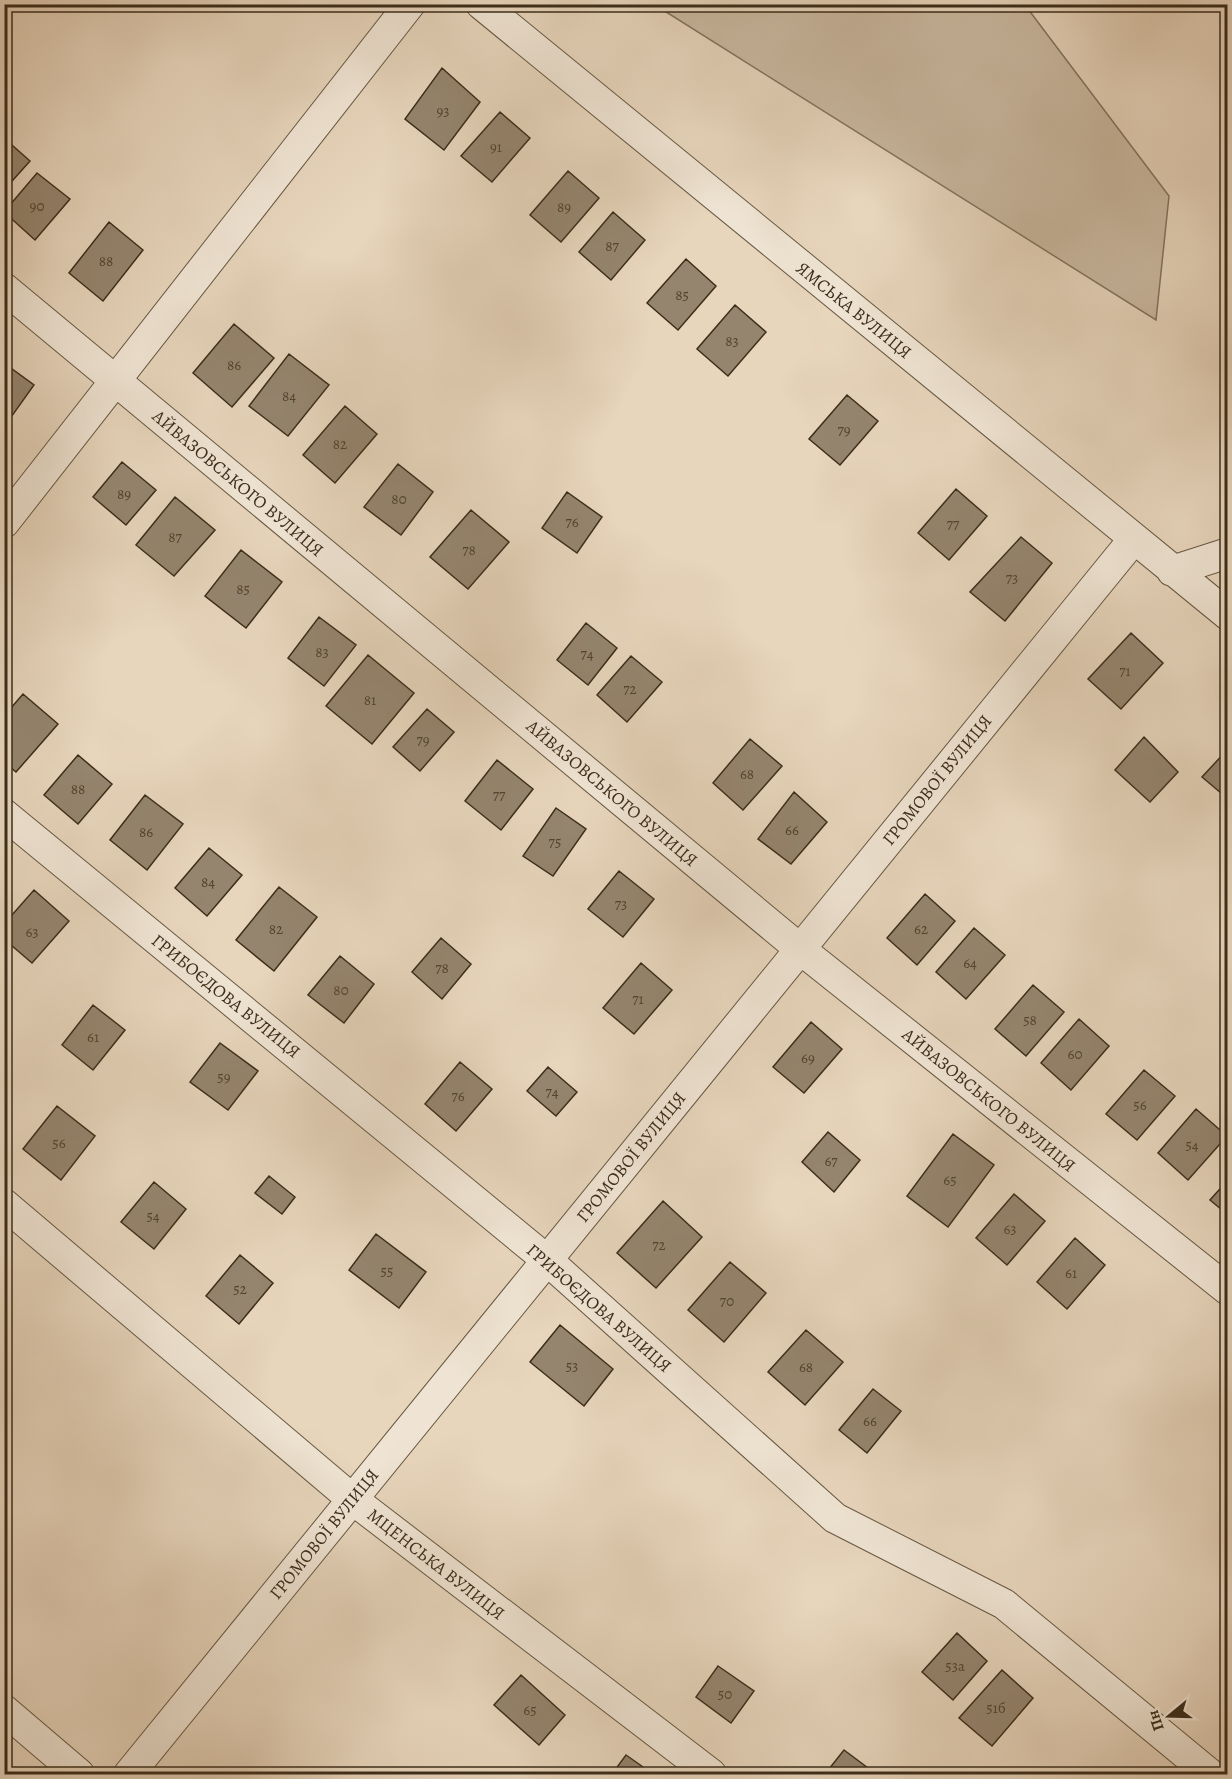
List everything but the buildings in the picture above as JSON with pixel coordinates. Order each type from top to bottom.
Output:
[{"type":"street","points":[[4,523],[410,4]]},
{"type":"street","name":"ЯМСЬКА ВУЛИЦЯ","points":[[481,4],[1227,615]]},
{"type":"street","name":"АЙВАЗОВСЬКОГО ВУЛИЦЯ","points":[[4,288],[800,949],[1227,1290]]},
{"type":"street","name":"ГРОМОВОЇ ВУЛИЦЯ","points":[[129,1774],[1133,540]]},
{"type":"street","points":[[1172,571],[1227,553]]},
{"type":"street","name":"ГРИБОЄДОВА ВУЛИЦЯ","points":[[4,814],[547,1260],[835,1518],[1004,1604],[1210,1774]]},
{"type":"street","name":"МЦЕНСЬКА ВУЛИЦЯ","points":[[4,1204],[352,1499],[711,1774]]},
{"type":"street","points":[[4,1710],[79,1774]]},
{"type":"shaded area","points":[[655,5],[1025,5],[1169,196],[1156,320]]}]
